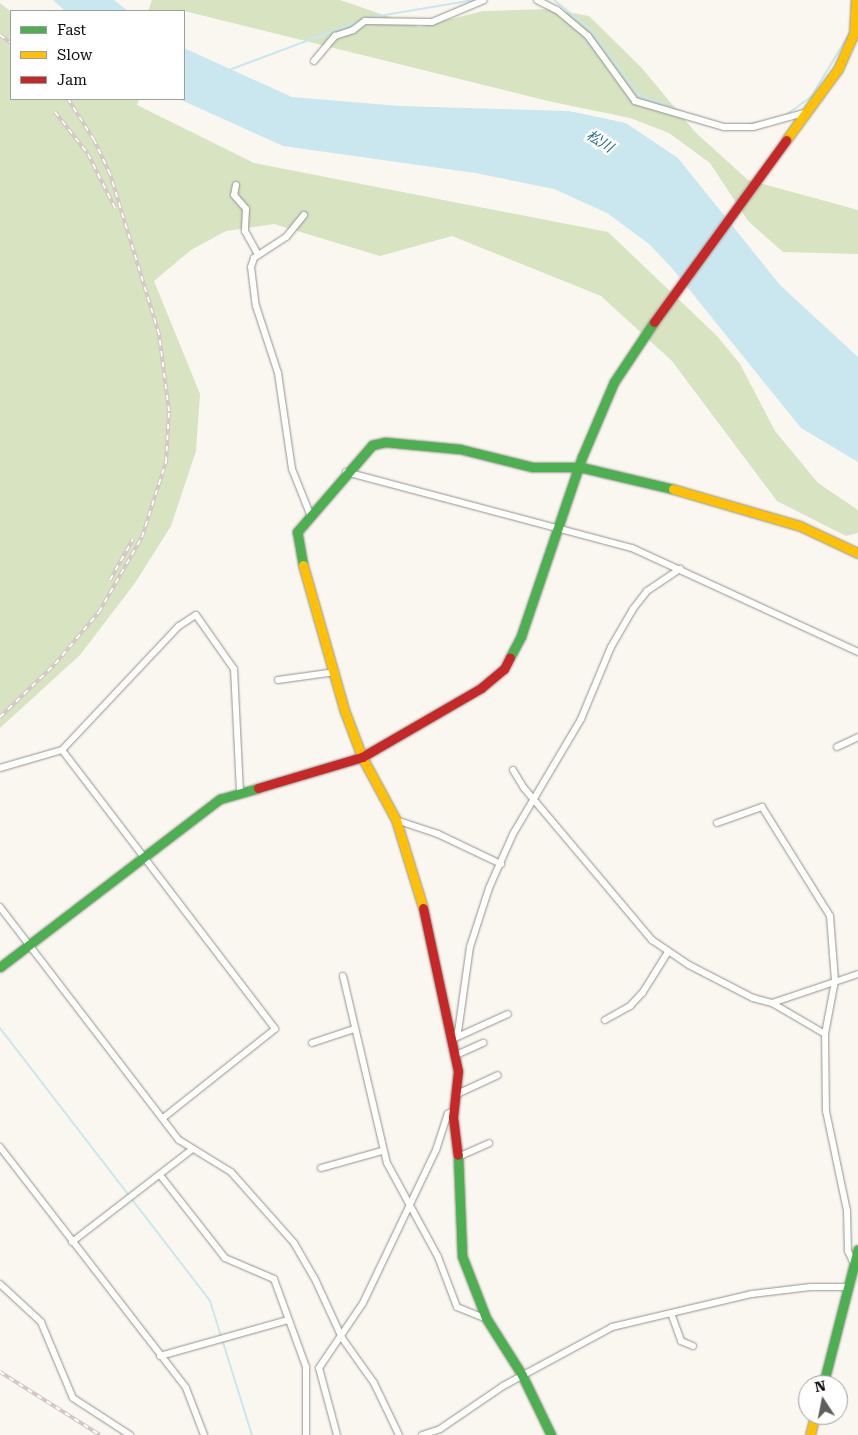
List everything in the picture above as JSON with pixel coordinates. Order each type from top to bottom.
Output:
[{"type":"street","points":[[314,61],[334,36],[353,30],[365,21],[432,22],[484,0]]},
{"type":"street","points":[[537,0],[557,10],[588,36],[635,101],[724,127],[753,127],[807,112]]},
{"type":"street","points":[[0,967],[205,809],[240,791],[362,757],[480,688],[504,669],[520,636],[579,467],[614,382],[636,346],[838,69],[856,33],[856,0]]},
{"type":"street","points":[[236,185],[234,195],[246,208],[246,232],[258,254]]},
{"type":"street","points":[[304,214],[286,238],[258,254],[251,267],[254,299],[276,366],[294,479],[310,514]]},
{"type":"street","points":[[551,1435],[522,1375],[487,1319],[460,1250],[458,1157],[453,1111],[456,1056],[424,902],[396,820],[362,757],[345,712],[296,540],[299,528],[346,472],[377,442],[460,449],[533,467],[579,467],[676,489],[739,511],[800,526],[858,553]]},
{"type":"street","points":[[346,472],[632,548],[858,652]]},
{"type":"street","points":[[453,1039],[470,947],[500,864],[581,719],[610,647],[633,608],[648,591],[680,569]]},
{"type":"street","points":[[0,768],[62,750],[179,626],[196,615],[234,669],[240,791]]},
{"type":"street","points":[[278,680],[335,672]]},
{"type":"street","points":[[837,747],[858,737]]},
{"type":"street","points":[[62,750],[275,1030],[163,1118]]},
{"type":"street","points":[[513,770],[607,889],[652,940],[668,952],[753,998],[772,1003],[825,1034]]},
{"type":"street","points":[[717,823],[756,807],[766,812],[830,916],[835,981],[825,1034],[826,1111],[847,1211],[848,1251],[854,1264]]},
{"type":"street","points":[[396,820],[438,834],[500,864]]},
{"type":"street","points":[[0,908],[163,1118],[191,1150],[231,1172],[294,1243],[342,1339],[374,1383],[399,1435]]},
{"type":"street","points":[[605,1020],[630,1006],[644,992],[668,952]]},
{"type":"street","points":[[772,1003],[858,974]]},
{"type":"street","points":[[342,976],[382,1151],[438,1258],[458,1307],[487,1319]]},
{"type":"street","points":[[453,1039],[508,1014]]},
{"type":"street","points":[[312,1043],[354,1029]]},
{"type":"street","points":[[456,1056],[483,1043]]},
{"type":"street","points":[[455,1095],[498,1075]]},
{"type":"street","points":[[319,1371],[342,1339],[372,1284],[409,1202],[436,1150],[448,1114],[453,1111]]},
{"type":"street","points":[[458,1157],[489,1143]]},
{"type":"street","points":[[0,1148],[191,1396],[204,1435]]},
{"type":"street","points":[[72,1242],[191,1150]]},
{"type":"street","points":[[321,1168],[382,1151]]},
{"type":"street","points":[[160,1175],[225,1258],[273,1278],[306,1369],[306,1435]]},
{"type":"street","points":[[826,1375],[853,1288],[854,1264],[858,1249]]},
{"type":"street","points":[[0,1284],[41,1322],[73,1398],[130,1435]]},
{"type":"street","points":[[422,1435],[442,1432],[522,1375],[599,1331],[671,1313],[788,1289],[853,1288]]},
{"type":"street","points":[[671,1313],[681,1341],[693,1346]]},
{"type":"street","points":[[160,1356],[288,1320]]},
{"type":"street","points":[[306,1369],[319,1371]]},
{"type":"street","points":[[319,1371],[337,1435]]},
{"type":"green space","points":[[152,0],[340,0],[419,27],[483,11],[550,9],[589,16],[641,67],[695,132],[748,180],[858,210],[858,254],[783,252],[748,221],[710,163],[669,133],[630,118],[548,101],[185,10],[148,10]]},
{"type":"green space","points":[[0,3],[10,11],[10,100],[139,100],[137,105],[254,163],[608,232],[717,336],[740,364],[775,431],[818,483],[858,510],[858,533],[846,536],[777,501],[672,361],[601,296],[452,236],[380,256],[274,224],[226,231],[191,250],[154,281],[200,394],[196,451],[171,526],[135,583],[80,655],[0,728]]},
{"type":"water","points":[[53,0],[114,0],[127,10],[64,10]]},
{"type":"water","name":"松川","points":[[185,48],[292,97],[400,106],[569,111],[626,123],[678,158],[780,285],[858,357],[858,462],[801,428],[671,267],[649,244],[607,213],[554,189],[475,173],[283,146],[181,100],[185,100]]},
{"type":"waterway","points":[[367,18],[473,0]]},
{"type":"waterway","points":[[554,0],[590,29],[639,95],[680,111]]},
{"type":"waterway","points":[[229,70],[360,21]]},
{"type":"waterway","points":[[786,115],[811,97],[851,31]]},
{"type":"waterway","points":[[749,124],[760,122]]},
{"type":"waterway","points":[[0,1028],[210,1301],[252,1435]]},
{"type":"railway","points":[[0,35],[10,42]]},
{"type":"railway","points":[[0,717],[55,664],[99,612],[142,537],[166,462],[169,411],[159,334],[110,174],[94,140],[69,100]]},
{"type":"railway","points":[[55,112],[88,154],[115,208]]},
{"type":"railway","points":[[110,580],[133,539]]},
{"type":"railway","points":[[0,1372],[100,1435]]},
{"type":"traffic: fast","points":[[510,657],[521,636],[582,457],[614,382],[654,322]]},
{"type":"traffic: fast","points":[[303,565],[297,532],[372,445],[385,442],[460,449],[533,467],[580,467],[673,489]]},
{"type":"traffic: fast","points":[[0,967],[220,799],[258,788]]},
{"type":"traffic: fast","points":[[458,1155],[462,1256],[486,1318],[522,1375],[551,1435]]},
{"type":"traffic: fast","points":[[826,1375],[858,1249]]},
{"type":"traffic: slow","points":[[786,140],[838,69],[854,33],[856,0]]},
{"type":"traffic: slow","points":[[673,489],[800,526],[858,553]]},
{"type":"traffic: slow","points":[[303,565],[345,712],[362,757],[396,820],[423,908]]},
{"type":"traffic: slow","points":[[810,1435],[812,1425]]},
{"type":"traffic: jam","points":[[654,322],[786,140]]},
{"type":"traffic: jam","points":[[258,788],[362,757],[481,688],[504,669],[510,657]]},
{"type":"traffic: jam","points":[[423,908],[458,1071],[453,1117],[458,1155]]}]
